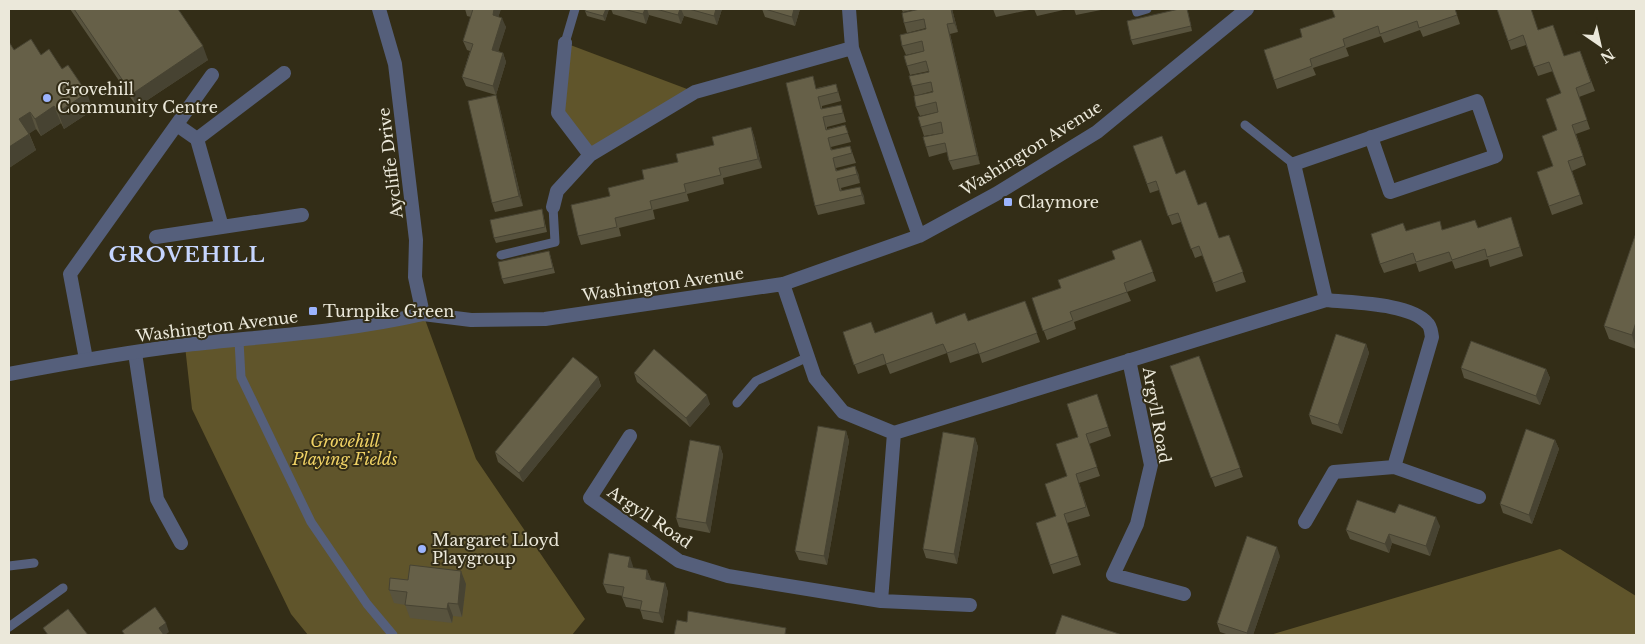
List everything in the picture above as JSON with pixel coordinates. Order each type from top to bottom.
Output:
[{"type":"street","name":"Aycliffe Drive","points":[[378,9],[395,64],[415,230],[415,277],[424,314]]},
{"type":"street","points":[[848,9],[852,48],[919,236]]},
{"type":"street","name":"Washington Avenue","points":[[9,374],[86,359],[379,325],[424,314],[471,320],[545,319],[783,284],[919,236],[996,194],[1097,132],[1247,9]]},
{"type":"street","points":[[565,43],[558,113],[590,155]]},
{"type":"street","points":[[553,206],[557,191],[590,155],[696,92],[852,48]]},
{"type":"street","points":[[197,139],[284,74]]},
{"type":"street","points":[[86,359],[70,274],[212,75]]},
{"type":"street","points":[[1326,300],[1294,164],[1371,137],[1477,101],[1496,156],[1390,192],[1371,137]]},
{"type":"street","points":[[177,124],[197,139],[222,227]]},
{"type":"street","points":[[156,237],[302,214]]},
{"type":"street","points":[[783,284],[815,378],[843,412],[894,433],[881,601]]},
{"type":"street","name":"Argyll Road","points":[[894,433],[1326,300],[1397,308],[1420,316],[1429,324],[1432,337],[1394,467]]},
{"type":"street","points":[[135,353],[156,499],[181,543]]},
{"type":"street","name":"Argyll Road","points":[[1130,360],[1151,465],[1137,524],[1113,575],[1184,594]]},
{"type":"street","name":"Argyll Road","points":[[630,436],[590,498],[679,561],[728,576],[881,601],[970,605]]},
{"type":"street","points":[[1305,522],[1334,472],[1394,467],[1480,497]]},
{"type":"lane","points":[[565,43],[574,9]]},
{"type":"lane","points":[[1136,9],[1137,12],[1147,9]]},
{"type":"lane","points":[[1245,125],[1294,164]]},
{"type":"lane","points":[[501,255],[555,242],[553,206]]},
{"type":"lane","points":[[238,341],[241,377],[311,522],[366,604],[393,635]]},
{"type":"lane","points":[[737,402],[756,380],[808,357]]},
{"type":"lane","points":[[9,566],[34,563]]},
{"type":"lane","points":[[9,628],[63,588]]},
{"type":"green space","points":[[565,43],[695,92],[590,155],[558,113]]},
{"type":"green space","name":"Grovehill Playing Fields","points":[[423,314],[476,459],[585,619],[572,635],[308,635],[291,614],[192,409],[185,346]]},
{"type":"green space","points":[[1560,549],[1636,596],[1636,635],[1270,635]]},
{"type":"building","points":[[74,9],[178,9],[203,46],[132,94]]},
{"type":"building","points":[[473,9],[494,9],[493,15],[502,18],[492,50],[503,53],[493,86],[462,77],[473,44],[463,41]]},
{"type":"building","points":[[586,9],[606,9],[603,16],[585,11]]},
{"type":"building","points":[[623,9],[645,9],[643,14]]},
{"type":"building","points":[[656,9],[680,9],[678,15]]},
{"type":"building","points":[[689,9],[716,9],[714,16]]},
{"type":"building","points":[[765,9],[794,9],[792,17]]},
{"type":"building","points":[[920,9],[951,9],[954,23],[947,24],[977,155],[949,161],[945,143],[926,147],[923,137],[943,133],[941,122],[921,127],[918,117],[938,112],[936,102],[916,107],[914,96],[933,92],[931,82],[912,86],[909,76],[929,72],[926,61],[907,66],[904,56],[924,51],[922,41],[902,46],[900,35],[926,29],[924,19],[904,23],[902,13]]},
{"type":"building","points":[[1179,9],[1187,9],[1191,26],[1131,40],[1127,21]]},
{"type":"building","points":[[1332,9],[1455,9],[1457,15],[1419,28],[1417,21],[1380,34],[1378,26],[1343,39],[1345,46],[1310,59],[1312,66],[1274,80],[1264,50],[1302,37],[1300,29],[1335,17]]},
{"type":"building","points":[[1497,9],[1531,9],[1538,30],[1553,25],[1564,56],[1580,51],[1591,82],[1576,88],[1587,120],[1572,125],[1583,156],[1568,161],[1580,195],[1549,206],[1537,172],[1553,166],[1542,136],[1557,130],[1546,99],[1561,93],[1549,62],[1534,67],[1523,35],[1508,41]]},
{"type":"building","name":"Grovehill Community Centre","points":[[31,39],[41,55],[49,49],[62,69],[68,65],[87,93],[58,112],[54,106],[35,119],[30,112],[19,119],[29,134],[9,147],[9,42],[14,50]]},
{"type":"building","points":[[813,76],[816,89],[836,84],[838,92],[818,97],[821,109],[841,105],[843,113],[823,117],[826,130],[845,125],[848,133],[828,138],[831,150],[850,146],[852,153],[833,158],[836,171],[855,166],[857,174],[837,179],[840,191],[860,187],[862,195],[815,206],[786,83]]},
{"type":"building","points":[[496,95],[519,196],[492,203],[468,101]]},
{"type":"building","points":[[751,127],[758,159],[719,168],[721,175],[684,184],[686,192],[650,201],[652,209],[615,218],[617,227],[578,236],[571,205],[610,196],[608,188],[644,179],[642,170],[678,162],[676,154],[714,145],[712,137]]},
{"type":"building","points":[[1162,136],[1176,174],[1185,170],[1198,205],[1206,202],[1219,238],[1229,235],[1243,272],[1213,283],[1199,246],[1191,249],[1178,213],[1168,216],[1156,181],[1147,184],[1133,146]]},
{"type":"building","points":[[542,209],[545,227],[494,238],[490,220]]},
{"type":"building","points":[[1511,217],[1520,247],[1487,257],[1485,249],[1452,260],[1449,252],[1416,262],[1413,253],[1380,264],[1371,234],[1403,223],[1406,231],[1440,221],[1442,230],[1475,220],[1478,228]]},
{"type":"building","points":[[1636,233],[1636,322],[1632,335],[1604,326]]},
{"type":"building","points":[[1141,240],[1153,272],[1124,283],[1127,292],[1070,312],[1073,320],[1043,331],[1032,298],[1061,288],[1058,280],[1115,259],[1112,251]]},
{"type":"building","points":[[549,251],[553,268],[502,279],[498,262]]},
{"type":"building","points":[[1025,301],[1037,333],[979,354],[975,343],[947,353],[943,344],[886,364],[883,354],[854,365],[843,332],[871,322],[875,333],[932,312],[936,324],[965,313],[968,321]]},
{"type":"building","points":[[1336,334],[1366,344],[1338,425],[1309,415]]},
{"type":"building","points":[[1471,341],[1546,369],[1536,396],[1461,368]]},
{"type":"building","points":[[654,349],[707,395],[686,418],[634,373]]},
{"type":"building","points":[[1199,356],[1240,468],[1211,478],[1170,366]]},
{"type":"building","points":[[573,357],[598,377],[519,473],[495,452]]},
{"type":"building","points":[[1097,394],[1108,427],[1086,434],[1097,467],[1076,474],[1086,507],[1064,514],[1078,556],[1050,565],[1036,523],[1056,516],[1045,484],[1067,476],[1056,444],[1078,437],[1067,404]]},
{"type":"building","points":[[818,426],[846,431],[824,556],[795,551]]},
{"type":"building","points":[[1526,429],[1555,440],[1529,515],[1500,504]]},
{"type":"building","points":[[943,432],[975,438],[954,554],[923,549]]},
{"type":"building","points":[[690,440],[720,446],[706,523],[676,518]]},
{"type":"building","points":[[1357,500],[1395,513],[1399,504],[1436,517],[1426,546],[1389,534],[1385,544],[1346,530]]},
{"type":"building","points":[[1247,536],[1277,547],[1247,633],[1217,623]]},
{"type":"building","points":[[609,553],[630,557],[628,567],[647,570],[646,579],[665,583],[659,613],[640,610],[642,601],[622,597],[624,587],[603,584]]},
{"type":"building","points":[[410,565],[461,571],[458,604],[448,603],[447,609],[405,605],[407,592],[389,590],[390,578],[408,580]]},
{"type":"building","points":[[155,607],[166,623],[159,628],[164,635],[125,635],[122,631]]},
{"type":"building","points":[[68,609],[88,635],[48,635],[43,628]]},
{"type":"building","points":[[688,611],[786,628],[785,634],[793,635],[674,635],[677,620],[687,622]]},
{"type":"building","points":[[1062,615],[1122,635],[1055,635]]},
{"type":"place","name":"Grovehill Community Centre","points":[[47,98]]},
{"type":"place","name":"Claymore","points":[[1008,202]]},
{"type":"place","name":"Turnpike Green","points":[[313,311]]},
{"type":"place","name":"Margaret Lloyd Playgroup","points":[[422,549]]},
{"type":"district","name":"GROVEHILL","points":[[187,255]]}]
